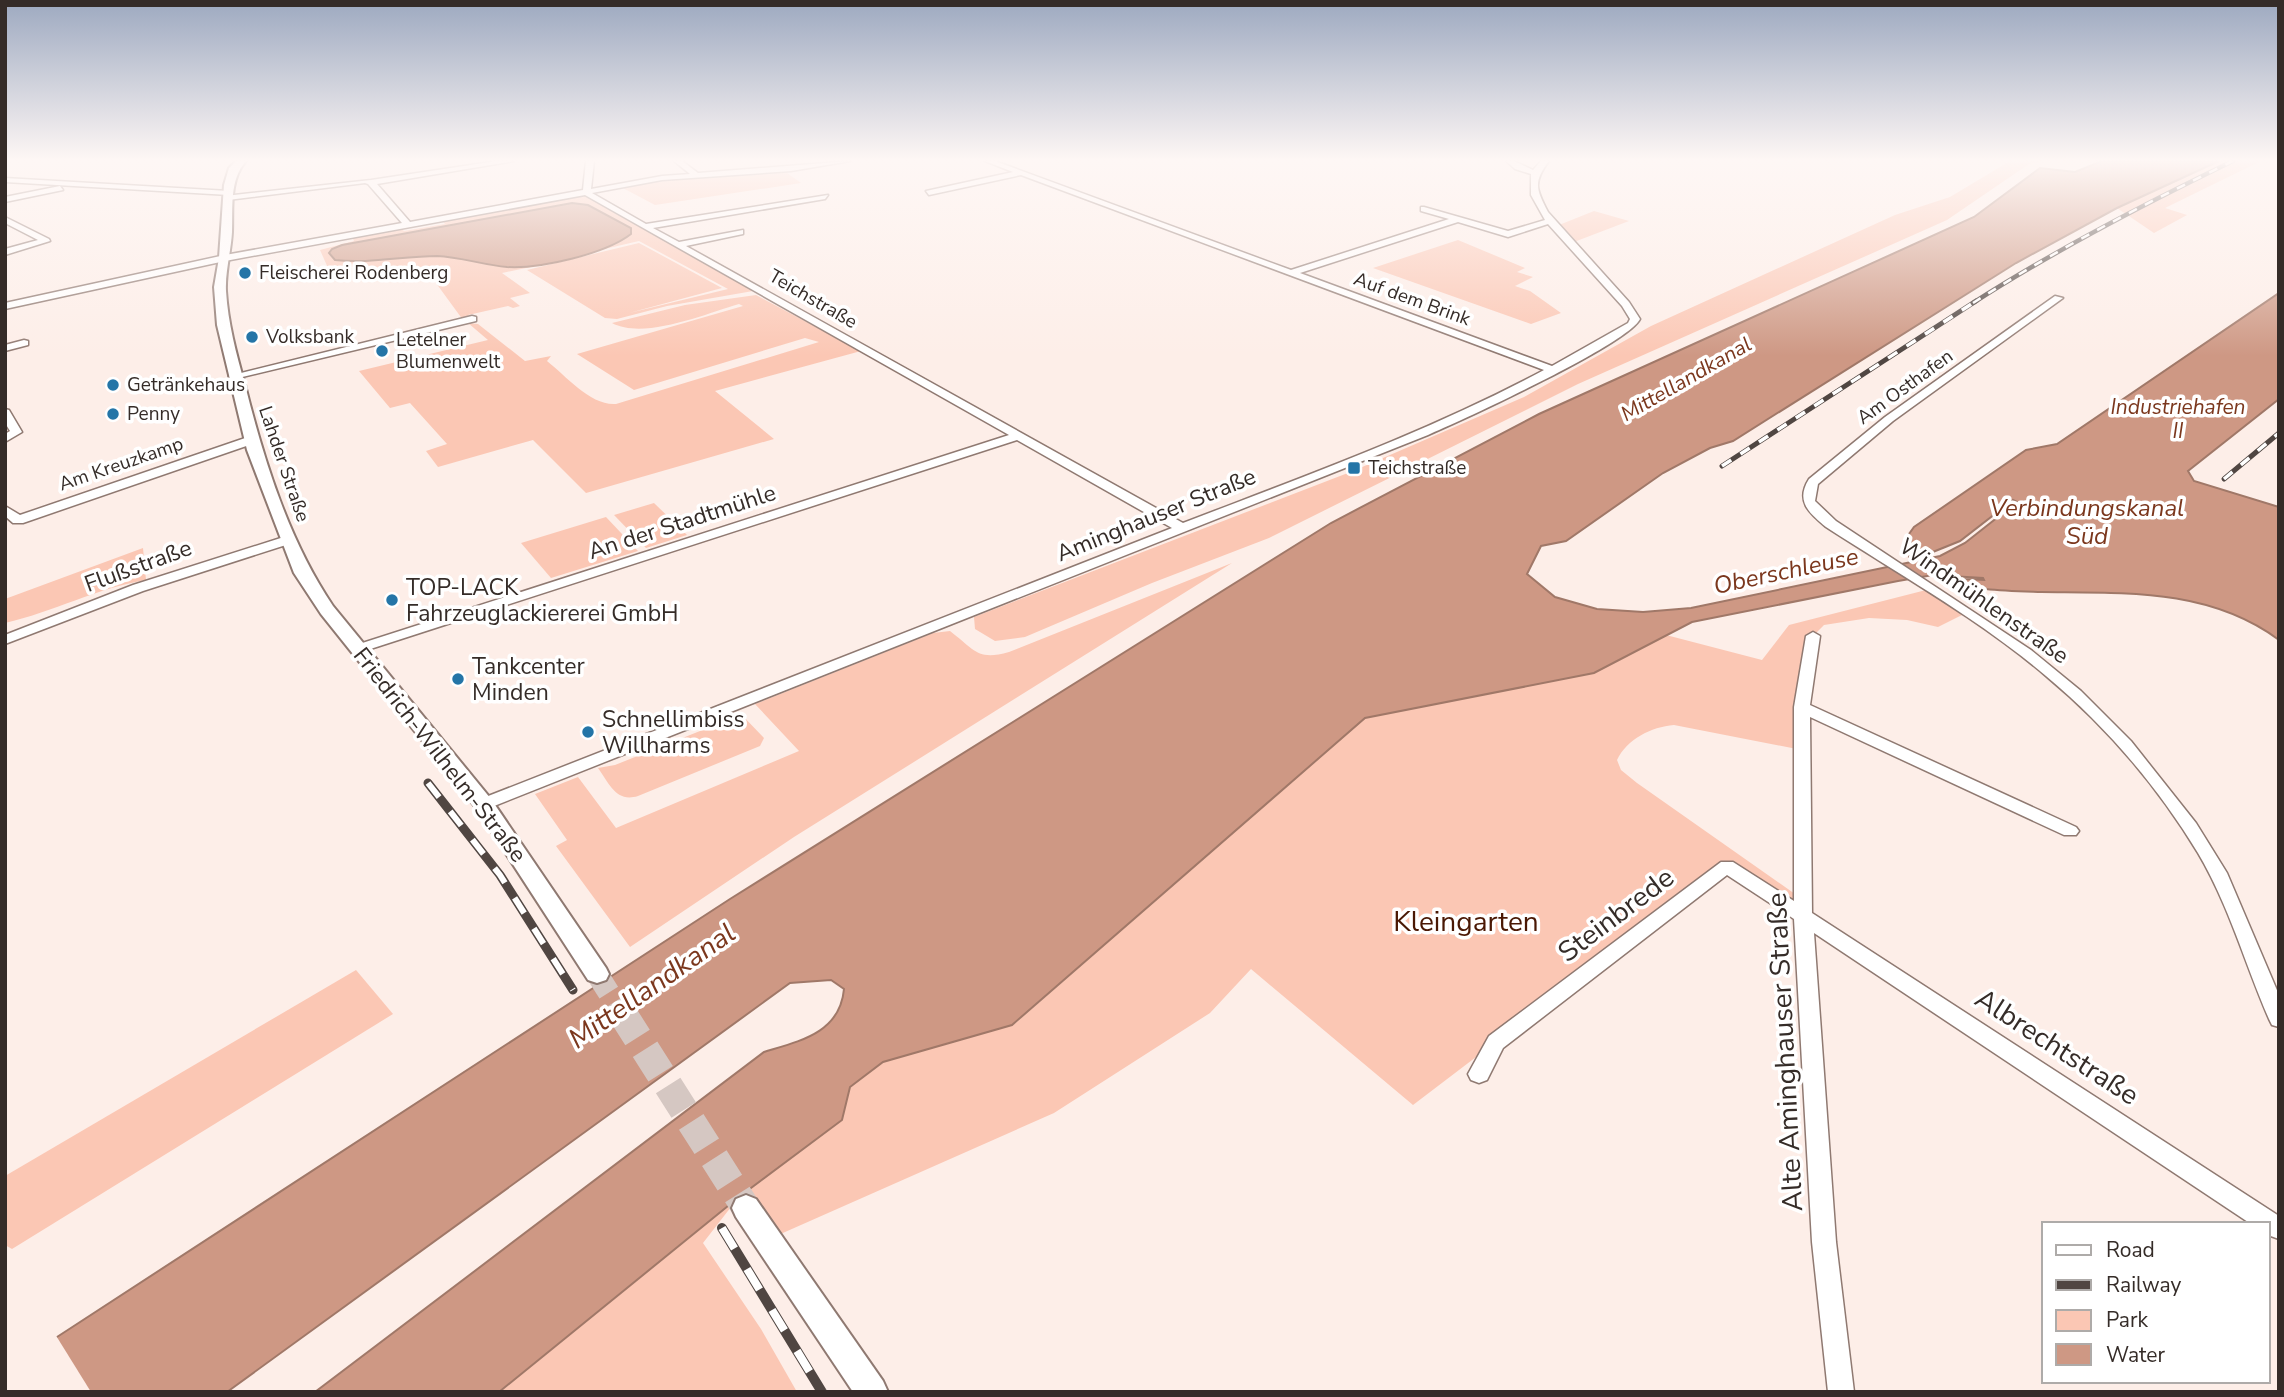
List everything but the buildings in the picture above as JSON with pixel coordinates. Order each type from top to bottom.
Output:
[{"type":"street","points":[[5,252],[46,241],[18,226]]},
{"type":"street","name":"Lahder Straße","points":[[227,226],[220,287],[223,325],[234,376],[251,440],[287,540],[302,573]]},
{"type":"street","points":[[5,306],[225,258],[395,226]]},
{"type":"street","name":"Teichstraße","points":[[647,226],[1184,529]]},
{"type":"street","name":"Auf dem Brink","points":[[1164,226],[1554,370]]},
{"type":"street","points":[[1290,273],[1436,226]]},
{"type":"street","points":[[1482,226],[1508,234],[1533,226]]},
{"type":"street","name":"Aminghauser Straße","points":[[484,804],[1424,433],[1554,370],[1621,333],[1632,325],[1635,319],[1555,226]]},
{"type":"street","points":[[681,244],[740,232]]},
{"type":"street","name":"Am Osthafen","points":[[1824,518],[1813,510],[1807,499],[1808,490],[1814,482],[1889,419],[2058,298]]},
{"type":"street","points":[[234,376],[472,319]]},
{"type":"street","points":[[5,348],[24,343]]},
{"type":"street","points":[[5,412],[16,432],[5,439]]},
{"type":"street","name":"An der Stadtmühle","points":[[358,649],[1019,436]]},
{"type":"street","name":"Am Kreuzkamp","points":[[5,510],[18,520],[251,440]]},
{"type":"street","name":"Windmühlenstraße","points":[[1824,518],[2037,662],[2075,694],[2126,746],[2167,795],[2208,854],[2279,1018]]},
{"type":"street","name":"Flußstraße","points":[[5,640],[138,588],[287,540]]},
{"type":"street","name":"Friedrich-Wilhelm-Straße","points":[[302,573],[317,597],[484,804],[597,974]]},
{"type":"street","name":"Alte Aminghauser Straße","points":[[1813,636],[1802,707],[1803,915],[1824,1242],[1840,1392]]},
{"type":"street","points":[[1802,707],[2070,831]]},
{"type":"street","name":"Steinbrede","points":[[1479,1074],[1496,1042],[1727,866],[1803,915]]},
{"type":"street","name":"Albrechtstraße","points":[[1803,915],[2268,1222]]},
{"type":"street","points":[[746,1208],[872,1392]]},
{"type":"green space","points":[[398,226],[404,231],[453,226],[332,249],[350,261],[434,256],[460,257],[507,267],[531,267],[502,273],[530,293],[510,298],[520,306],[468,315],[470,317],[463,320],[425,268],[410,266],[369,273],[366,266],[328,268],[320,250],[354,241],[351,235]]},
{"type":"green space","points":[[626,226],[640,226],[753,291],[667,306],[617,319],[605,318],[527,270],[639,243],[722,288],[629,313],[728,289],[639,241],[587,253],[617,242],[631,229]]},
{"type":"green space","points":[[1560,226],[1615,226],[1574,242]]},
{"type":"green space","points":[[1870,226],[1933,226],[1578,384],[1269,538],[1152,583],[1025,637],[995,641],[975,629],[974,617],[1353,471],[1524,397],[1651,326]]},
{"type":"green space","points":[[2144,226],[2166,226],[2154,233]]},
{"type":"green space","points":[[1458,240],[1525,268],[1517,272],[1533,277],[1515,286],[1530,291],[1561,313],[1531,324],[1373,268]]},
{"type":"green space","points":[[756,295],[861,351],[715,391],[774,439],[586,493],[533,440],[438,467],[426,451],[447,444],[410,403],[390,408],[359,371],[488,340],[468,323],[478,324],[525,361],[551,356],[547,361],[579,389],[597,400],[616,404],[819,342],[805,338],[634,390],[577,354],[743,306],[739,304],[657,327],[641,329],[612,323],[685,305]]},
{"type":"green space","points":[[654,503],[687,535],[646,548],[614,515]]},
{"type":"green space","points":[[606,517],[638,551],[551,578],[521,543]]},
{"type":"green space","points":[[143,548],[146,580],[5,623],[5,599]]},
{"type":"green space","points":[[1232,563],[794,837],[630,947],[556,846],[567,840],[535,794],[578,777],[616,828],[799,751],[755,704],[933,633],[950,631],[983,654],[1009,652]]},
{"type":"green space","name":"Kleingarten","points":[[1930,589],[1966,613],[1938,627],[1907,620],[1869,618],[1824,625],[1813,636],[1802,750],[1674,725],[1641,735],[1627,746],[1617,760],[1621,770],[1637,783],[1812,906],[1803,915],[1727,866],[1413,1105],[1251,969],[1210,1013],[1054,1113],[767,1240],[738,1198],[703,1243],[761,1329],[797,1392],[499,1392],[739,1197],[842,1120],[850,1087],[883,1061],[1013,1025],[1365,718],[1594,673],[1666,635],[1762,660],[1789,625]]},
{"type":"green space","points":[[739,712],[764,738],[760,746],[638,796],[624,797],[619,794],[598,768],[615,765],[730,719],[732,714]]},
{"type":"green space","points":[[356,970],[393,1014],[12,1249],[5,1245],[5,1176]]},
{"type":"water","points":[[445,226],[631,228],[631,234],[620,241],[589,254],[554,263],[521,267],[437,256],[335,260],[329,253],[342,245]]},
{"type":"water","points":[[1954,226],[2084,226],[2016,263],[1733,441],[1710,448],[1663,473],[1566,541],[1541,546],[1527,574],[1555,597],[1597,609],[1643,612],[1691,608],[1940,556],[1965,543],[2017,502],[2013,500],[1960,541],[1913,560],[1909,557],[1912,548],[1909,534],[1914,527],[2026,450],[2057,444],[2279,293],[2279,399],[2188,471],[2194,481],[2279,507],[2279,640],[2252,623],[2195,602],[2134,594],[1990,590],[1964,586],[1940,578],[1984,580],[1983,578],[1933,575],[1692,622],[1594,673],[1365,718],[1012,1025],[883,1062],[850,1087],[842,1120],[739,1197],[499,1392],[315,1392],[764,1052],[816,1033],[835,1016],[844,989],[831,980],[790,983],[227,1392],[5,1392],[5,1371],[730,899],[1331,523],[1539,414]]},
{"type":"pier","points":[[55,1334],[91,1392],[5,1392],[5,1367]]},
{"type":"tunnel","points":[[597,974],[623,1015]]},
{"type":"tunnel","points":[[622,1013],[746,1208]]},
{"type":"railway","points":[[1973,303],[2105,226]]},
{"type":"railway","points":[[1722,466],[1976,301]]},
{"type":"railway","points":[[2224,479],[2279,433]]},
{"type":"railway","points":[[428,783],[500,875],[573,990]]},
{"type":"railway","points":[[722,1228],[822,1392]]},
{"type":"place","name":"Fleischerei Rodenberg","points":[[245,273]]},
{"type":"place","name":"Volksbank","points":[[252,337]]},
{"type":"place","name":"Letelner Blumenwelt","points":[[382,351]]},
{"type":"place","name":"Getränkehaus","points":[[113,385]]},
{"type":"place","name":"Penny","points":[[113,414]]},
{"type":"place","name":"Teichstraße","points":[[1354,468]]},
{"type":"place","name":"TOP-LACK Fahrzeuglackiererei GmbH","points":[[392,600]]},
{"type":"place","name":"Tankcenter Minden","points":[[458,679]]},
{"type":"place","name":"Schnellimbiss Willharms","points":[[588,732]]},
{"type":"water label","name":"Mittellandkanal","points":[[1686,379]]},
{"type":"water label","name":"Industriehafen II","points":[[2178,419]]},
{"type":"water label","name":"Verbindungskanal Süd","points":[[2087,522]]},
{"type":"water label","name":"Oberschleuse","points":[[1786,571]]},
{"type":"water label","name":"Mittellandkanal","points":[[652,986]]}]
